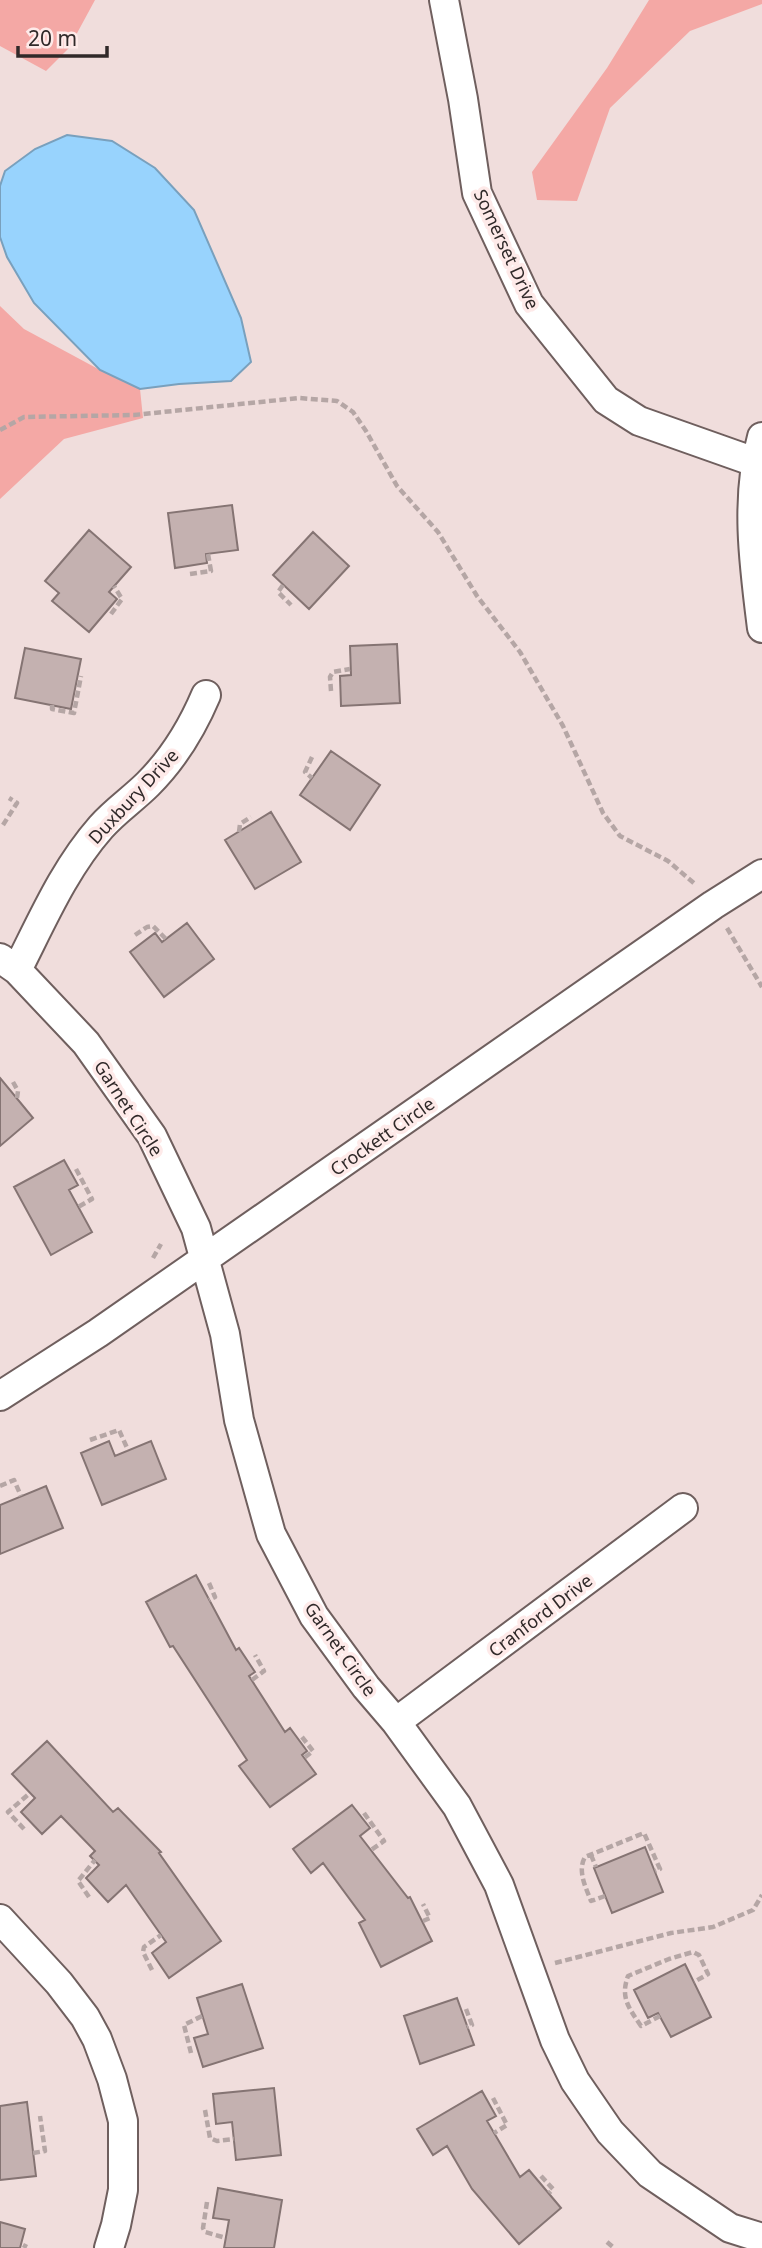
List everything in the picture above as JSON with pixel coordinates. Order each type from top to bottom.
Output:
[{"type":"street","name":"Somerset Drive","points":[[444,0],[477,193],[529,304],[606,400],[639,421],[758,449]]},
{"type":"street","points":[[758,449],[752,552],[762,628]]},
{"type":"street","name":"Duxbury Drive","points":[[8,964],[71,864],[102,826],[149,783],[172,757],[192,728],[206,695]]},
{"type":"street","name":"Crockett Circle","points":[[0,1396],[98,1333],[713,905],[762,874]]},
{"type":"street","name":"Garnet Circle","points":[[8,964],[86,1043],[148,1130],[196,1228],[225,1334],[239,1420],[271,1534],[314,1616],[457,1806],[499,1885],[555,2040],[575,2081],[610,2132],[650,2174],[730,2228],[762,2238]]},
{"type":"street","name":"Cranford Drive","points":[[396,1722],[683,1508]]},
{"type":"street","points":[[0,1919],[59,1983],[85,2017],[97,2039],[112,2079],[123,2121],[123,2190],[109,2248]]},
{"type":"path","points":[[0,430],[24,417],[134,415],[299,398],[337,401],[353,412],[397,486],[438,532],[477,597],[520,652],[563,726],[603,813],[621,836],[668,861],[693,881],[713,905],[762,987]]},
{"type":"path","points":[[190,574],[211,571],[208,554]]},
{"type":"path","points":[[284,585],[278,592],[291,605]]},
{"type":"path","points":[[111,614],[122,599],[114,586]]},
{"type":"path","points":[[331,691],[330,677],[333,672],[351,669]]},
{"type":"path","points":[[52,705],[52,709],[74,713],[81,676]]},
{"type":"path","points":[[312,757],[305,772],[312,778]]},
{"type":"path","points":[[3,825],[17,803],[9,798]]},
{"type":"path","points":[[239,832],[240,824],[251,817]]},
{"type":"path","points":[[135,935],[153,926],[166,939]]},
{"type":"path","points":[[13,1082],[18,1091],[17,1098]]},
{"type":"path","points":[[76,1169],[92,1199],[78,1207]]},
{"type":"path","points":[[90,1440],[119,1430],[128,1450]]},
{"type":"path","points":[[0,1486],[14,1480],[21,1496]]},
{"type":"path","points":[[209,1583],[215,1597],[209,1600]]},
{"type":"path","points":[[252,1680],[264,1671],[255,1655]]},
{"type":"path","points":[[302,1737],[313,1751],[304,1758]]},
{"type":"path","points":[[24,1829],[8,1812],[30,1793]]},
{"type":"path","points":[[365,1813],[384,1841],[371,1850]]},
{"type":"path","points":[[605,1896],[591,1901],[581,1863],[585,1857],[644,1833],[660,1870],[655,1871]]},
{"type":"path","points":[[591,1855],[596,1867]]},
{"type":"path","points":[[89,1897],[78,1881],[95,1860]]},
{"type":"path","points":[[529,1970],[632,1942],[713,1927],[753,1910],[762,1895]]},
{"type":"path","points":[[423,1904],[430,1918],[423,1921]]},
{"type":"path","points":[[152,1970],[143,1952],[144,1947],[161,1935]]},
{"type":"path","points":[[660,2016],[641,2026],[629,2008],[624,1994],[628,1976],[693,1952],[699,1955],[708,1974],[694,1982]]},
{"type":"path","points":[[466,2009],[472,2025],[467,2027]]},
{"type":"path","points":[[191,2053],[184,2025],[202,2016]]},
{"type":"path","points":[[493,2098],[508,2125],[494,2133]]},
{"type":"path","points":[[205,2110],[209,2138],[217,2141],[234,2139]]},
{"type":"path","points":[[33,2153],[45,2151],[40,2116]]},
{"type":"path","points":[[541,2176],[553,2189],[549,2193]]},
{"type":"path","points":[[207,2202],[203,2228],[205,2232],[226,2238]]},
{"type":"path","points":[[607,2242],[614,2248]]},
{"type":"shaded area","points":[[0,0],[95,0],[69,48],[46,71],[0,46]]},
{"type":"shaded area","points":[[649,0],[762,0],[762,4],[690,31],[610,108],[577,201],[537,200],[532,172],[607,68]]},
{"type":"shaded area","points":[[0,306],[24,329],[140,389],[143,418],[64,439],[0,499]]},
{"type":"water","points":[[67,135],[112,141],[155,168],[194,210],[241,318],[251,362],[231,381],[140,389],[100,370],[34,303],[7,257],[0,237],[0,186],[5,171],[35,149]]},
{"type":"building","points":[[232,505],[238,550],[206,554],[207,563],[175,568],[168,513]]},
{"type":"building","points":[[89,530],[131,567],[109,592],[117,599],[89,632],[52,601],[59,593],[45,581]]},
{"type":"building","points":[[313,532],[349,566],[309,609],[273,575]]},
{"type":"building","points":[[397,644],[400,703],[341,706],[340,676],[351,675],[350,646]]},
{"type":"building","points":[[25,648],[81,659],[71,709],[15,698]]},
{"type":"building","points":[[331,751],[380,785],[350,830],[300,795]]},
{"type":"building","points":[[271,812],[301,862],[255,889],[225,840]]},
{"type":"building","points":[[187,923],[214,959],[164,997],[130,952],[155,933],[162,942]]},
{"type":"building","points":[[0,1078],[33,1118],[0,1146]]},
{"type":"building","points":[[64,1160],[78,1185],[69,1190],[92,1232],[51,1255],[14,1187]]},
{"type":"building","points":[[109,1441],[115,1456],[151,1441],[166,1479],[102,1505],[81,1453]]},
{"type":"building","points":[[46,1486],[63,1528],[0,1554],[0,1505]]},
{"type":"building","points":[[196,1575],[236,1650],[239,1648],[255,1672],[249,1676],[285,1732],[290,1728],[307,1751],[302,1755],[316,1774],[270,1807],[239,1766],[247,1760],[173,1646],[170,1647],[146,1602]]},
{"type":"building","points":[[47,1741],[113,1812],[118,1808],[161,1852],[159,1853],[221,1941],[169,1978],[152,1953],[166,1942],[126,1885],[108,1902],[86,1878],[99,1865],[90,1856],[95,1851],[61,1816],[42,1834],[21,1812],[35,1798],[12,1774]]},
{"type":"building","points":[[352,1805],[370,1828],[360,1836],[408,1898],[410,1897],[432,1941],[381,1967],[359,1923],[365,1920],[323,1863],[311,1873],[293,1849]]},
{"type":"building","points":[[645,1847],[663,1892],[612,1913],[594,1868]]},
{"type":"building","points":[[685,1964],[711,2017],[671,2037],[658,2013],[648,2018],[634,1990]]},
{"type":"building","points":[[242,1984],[263,2048],[203,2067],[194,2038],[208,2034],[197,1998]]},
{"type":"building","points":[[457,1998],[474,2045],[420,2064],[404,2016]]},
{"type":"building","points":[[274,2088],[281,2155],[236,2160],[232,2122],[216,2124],[213,2094]]},
{"type":"building","points":[[482,2091],[496,2116],[487,2121],[520,2177],[529,2170],[561,2208],[519,2244],[472,2189],[447,2146],[433,2155],[417,2129]]},
{"type":"building","points":[[27,2102],[36,2176],[0,2180],[0,2106]]},
{"type":"building","points":[[218,2188],[282,2200],[274,2248],[224,2248],[229,2220],[213,2218]]},
{"type":"building","points":[[0,2222],[25,2229],[20,2248],[0,2248]]}]
